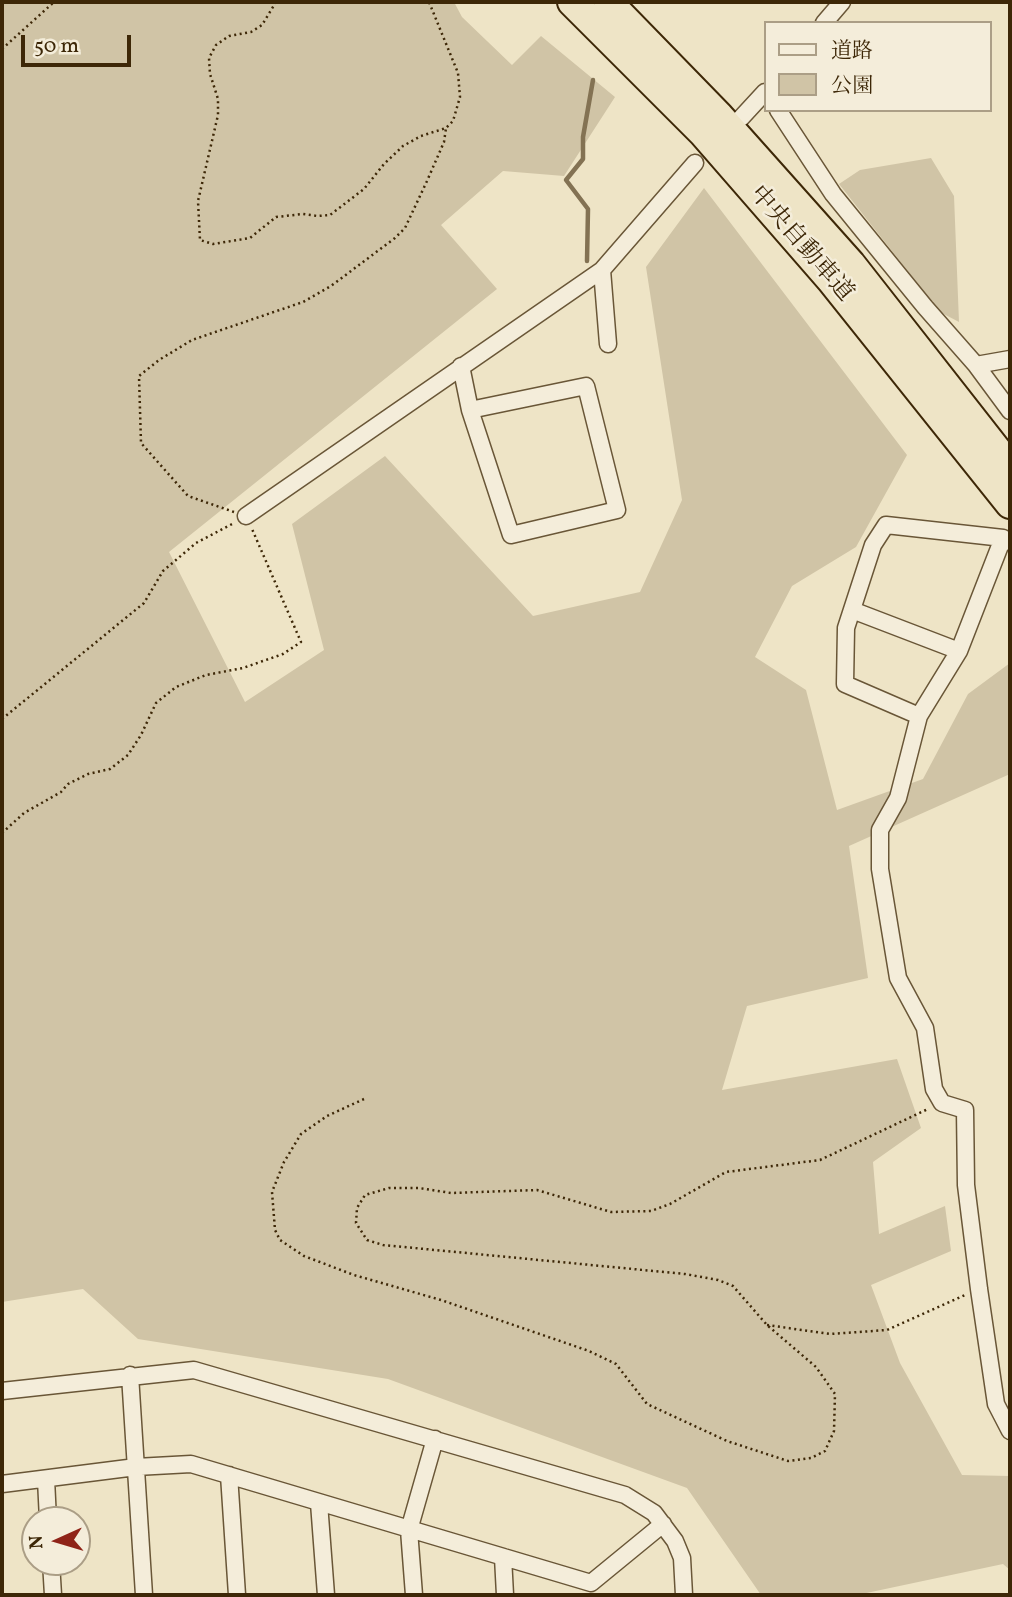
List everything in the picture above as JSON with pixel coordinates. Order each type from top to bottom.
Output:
[{"type":"highway","name":"中央自動車道","points":[[572,2],[730,164],[839,290],[1010,504]]},
{"type":"highway","name":"中央自動車道","points":[[608,2],[719,116],[851,264],[1010,467]]},
{"type":"street","points":[[826,21],[842,2]]},
{"type":"street","points":[[741,118],[764,95]]},
{"type":"street","points":[[779,112],[833,194],[976,365],[1010,411]]},
{"type":"street","points":[[246,516],[602,270],[695,163]]},
{"type":"street","points":[[602,270],[608,344]]},
{"type":"street","points":[[976,365],[1010,359]]},
{"type":"street","points":[[461,366],[470,410],[512,535],[617,510],[586,386],[470,410]]},
{"type":"street","points":[[919,716],[845,684],[846,628],[873,545],[886,525],[1007,540],[959,651],[919,716],[898,798],[880,830],[880,869],[898,978],[925,1028],[934,1088],[942,1103],[965,1110],[965,1185],[979,1289],[996,1404],[1010,1432]]},
{"type":"street","points":[[852,610],[959,651]]},
{"type":"street","points":[[2,1391],[194,1370],[625,1495],[654,1513],[675,1542],[682,1558],[684,1595]]},
{"type":"street","points":[[130,1375],[145,1595]]},
{"type":"street","points":[[414,1595],[409,1530],[435,1439]]},
{"type":"street","points":[[2,1484],[136,1467],[191,1464],[503,1557],[592,1589],[663,1524]]},
{"type":"street","points":[[229,1475],[237,1595]]},
{"type":"street","points":[[46,1479],[47,1506]]},
{"type":"street","points":[[319,1503],[326,1595]]},
{"type":"street","points":[[503,1557],[505,1595]]},
{"type":"street","points":[[52,1576],[53,1595]]},
{"type":"path","points":[[2,49],[54,2]]},
{"type":"path","points":[[276,2],[262,25],[251,32],[229,36],[216,45],[209,58],[210,74],[218,99],[218,115],[198,201],[200,240],[213,244],[250,238],[276,217],[330,215],[364,189],[402,146],[446,128],[453,121],[460,97],[457,73],[429,2]]},
{"type":"path","points":[[2,833],[24,813],[61,792],[68,784],[88,774],[110,769],[128,755],[156,703],[176,687],[206,675],[243,668],[283,654],[302,642],[246,516],[188,496],[141,443],[139,376],[192,340],[303,302],[331,286],[395,238],[405,228],[427,181],[444,142],[446,128]]},
{"type":"path","points":[[2,719],[144,603],[163,571],[196,543],[246,516]]},
{"type":"path","points":[[364,1099],[327,1116],[301,1134],[284,1162],[272,1192],[275,1230],[280,1240],[304,1256],[354,1275],[441,1300],[589,1351],[616,1364],[647,1404],[727,1441],[788,1461],[811,1458],[825,1451],[834,1431],[835,1394],[816,1367],[767,1325],[733,1286],[718,1280],[685,1274],[383,1245],[367,1240],[356,1223],[357,1208],[366,1195],[389,1188],[409,1188],[451,1193],[537,1190],[611,1212],[651,1211],[670,1204],[726,1172],[820,1160],[942,1103]]},
{"type":"path","points":[[767,1325],[830,1334],[887,1330],[979,1289]]},
{"type":"green space","points":[[2,2],[454,2],[462,17],[512,65],[541,36],[615,97],[564,176],[503,171],[441,225],[497,289],[169,552],[245,702],[324,650],[292,524],[385,456],[533,616],[640,592],[682,500],[646,267],[704,188],[907,455],[856,547],[792,586],[755,657],[806,690],[837,810],[923,779],[968,694],[1010,663],[1010,774],[849,846],[868,978],[747,1006],[722,1090],[897,1059],[921,1128],[873,1162],[879,1234],[945,1206],[951,1251],[871,1285],[900,1363],[962,1475],[1010,1476],[1010,1570],[1003,1564],[857,1595],[761,1595],[687,1488],[388,1379],[138,1339],[83,1289],[2,1302]]},
{"type":"green space","points":[[931,158],[954,196],[959,322],[940,312],[839,184],[860,170]]},
{"type":"waterway","points":[[587,261],[588,209],[566,180],[583,159],[583,137],[593,80]]}]
